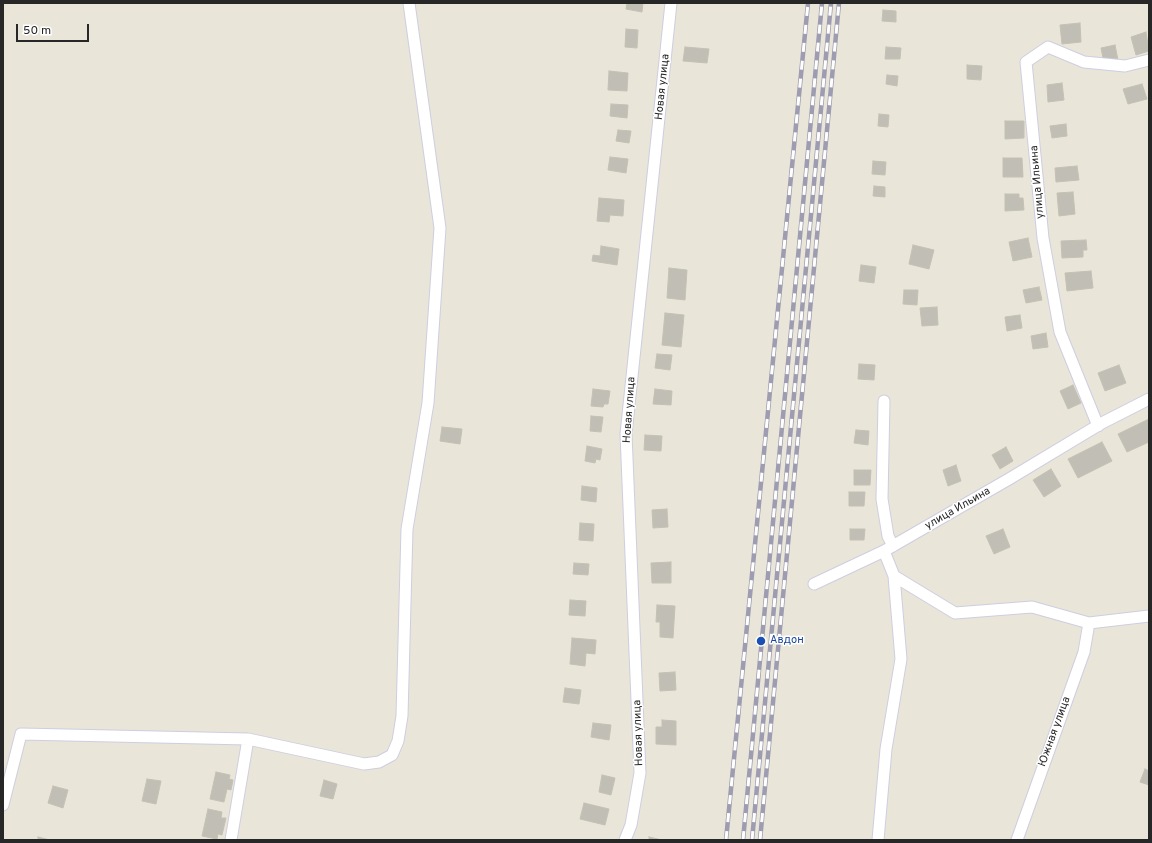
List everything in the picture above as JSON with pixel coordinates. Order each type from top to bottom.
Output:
[{"type":"street","points":[[3,805],[20,734],[248,739],[364,764],[379,762],[392,755],[398,741],[402,716],[407,529],[428,402],[440,228],[409,3]]},
{"type":"street","name":"Новая улица","points":[[625,840],[631,825],[640,773],[626,434],[671,3]]},
{"type":"street","name":"улица Ильина","points":[[1098,426],[1060,332],[1043,238],[1026,62],[1048,47],[1084,62],[1125,66],[1149,60]]},
{"type":"street","name":"улица Ильина","points":[[814,584],[888,549],[1098,426],[1149,399]]},
{"type":"street","points":[[878,840],[886,749],[901,659],[894,576],[888,549],[888,536],[882,499],[884,401]]},
{"type":"street","points":[[894,576],[955,613],[1032,606],[1089,623],[1149,616]]},
{"type":"street","name":"Южная улица","points":[[1017,840],[1084,652],[1089,623]]},
{"type":"street","points":[[231,840],[248,739]]},
{"type":"building","points":[[627,3],[643,3],[642,12],[626,9]]},
{"type":"building","points":[[883,10],[896,11],[896,22],[882,21]]},
{"type":"building","points":[[1080,23],[1081,42],[1062,44],[1060,25]]},
{"type":"building","points":[[626,29],[638,30],[637,48],[625,47]]},
{"type":"building","points":[[1146,32],[1149,51],[1136,55],[1131,37]]},
{"type":"building","points":[[1115,45],[1118,60],[1104,63],[1101,48]]},
{"type":"building","points":[[685,47],[709,49],[707,63],[683,61]]},
{"type":"building","points":[[886,47],[901,48],[900,59],[885,59]]},
{"type":"building","points":[[967,65],[982,66],[981,80],[967,79]]},
{"type":"building","points":[[609,71],[628,73],[627,91],[608,90]]},
{"type":"building","points":[[887,75],[898,76],[897,86],[886,84]]},
{"type":"building","points":[[1062,83],[1064,100],[1048,102],[1047,85]]},
{"type":"building","points":[[1142,84],[1147,99],[1128,104],[1123,89]]},
{"type":"building","points":[[611,104],[628,105],[627,118],[610,116]]},
{"type":"building","points":[[879,114],[889,115],[888,127],[878,126]]},
{"type":"building","points":[[1005,121],[1024,121],[1024,138],[1005,139]]},
{"type":"building","points":[[1066,124],[1067,136],[1052,138],[1050,126]]},
{"type":"building","points":[[618,130],[631,131],[629,143],[616,141]]},
{"type":"building","points":[[610,157],[628,159],[626,173],[608,170]]},
{"type":"building","points":[[1003,158],[1022,158],[1023,177],[1003,177]]},
{"type":"building","points":[[873,161],[886,162],[885,175],[872,174]]},
{"type":"building","points":[[1077,166],[1079,180],[1056,182],[1055,168]]},
{"type":"building","points":[[874,186],[885,187],[885,197],[873,196]]},
{"type":"building","points":[[1073,192],[1075,214],[1059,216],[1057,193]]},
{"type":"building","points":[[1005,194],[1019,194],[1019,198],[1023,198],[1024,210],[1005,211]]},
{"type":"building","points":[[599,198],[624,200],[623,216],[610,215],[609,222],[597,221]]},
{"type":"building","points":[[1028,238],[1032,257],[1013,261],[1009,242]]},
{"type":"building","points":[[1086,240],[1087,250],[1083,250],[1083,257],[1062,258],[1061,241]]},
{"type":"building","points":[[913,245],[934,250],[929,269],[909,264]]},
{"type":"building","points":[[601,246],[619,249],[617,265],[592,261],[593,255],[600,256]]},
{"type":"building","points":[[861,265],[876,267],[874,283],[859,281]]},
{"type":"building","points":[[669,268],[687,270],[685,300],[667,298]]},
{"type":"building","points":[[1091,271],[1093,288],[1067,291],[1065,273]]},
{"type":"building","points":[[1039,287],[1042,300],[1026,303],[1023,290]]},
{"type":"building","points":[[904,290],[918,290],[917,305],[903,304]]},
{"type":"building","points":[[937,307],[938,325],[922,326],[920,308]]},
{"type":"building","points":[[665,313],[684,315],[681,347],[662,345]]},
{"type":"building","points":[[1020,315],[1022,328],[1007,331],[1005,317]]},
{"type":"building","points":[[1046,333],[1048,347],[1033,349],[1031,336]]},
{"type":"building","points":[[657,354],[672,355],[670,370],[655,368]]},
{"type":"building","points":[[859,364],[875,365],[874,380],[858,379]]},
{"type":"building","points":[[1119,365],[1126,383],[1105,391],[1098,373]]},
{"type":"building","points":[[1073,385],[1081,403],[1068,409],[1060,391]]},
{"type":"building","points":[[593,389],[610,391],[608,404],[604,404],[603,407],[591,406]]},
{"type":"building","points":[[655,389],[672,391],[671,405],[653,404]]},
{"type":"building","points":[[591,416],[603,417],[601,432],[590,431]]},
{"type":"building","points":[[1149,419],[1149,442],[1127,452],[1118,434]]},
{"type":"building","points":[[442,427],[462,429],[460,444],[440,441]]},
{"type":"building","points":[[856,430],[869,431],[868,445],[854,443]]},
{"type":"building","points":[[645,435],[662,436],[661,451],[644,450]]},
{"type":"building","points":[[1102,442],[1112,461],[1078,478],[1068,459]]},
{"type":"building","points":[[587,446],[602,449],[600,460],[596,459],[595,463],[585,461]]},
{"type":"building","points":[[1006,447],[1013,461],[1000,469],[992,455]]},
{"type":"building","points":[[956,465],[961,481],[948,486],[943,470]]},
{"type":"building","points":[[1051,469],[1061,486],[1044,497],[1033,480]]},
{"type":"building","points":[[854,470],[871,470],[870,485],[854,485]]},
{"type":"building","points":[[582,486],[597,488],[596,502],[581,500]]},
{"type":"building","points":[[849,492],[865,492],[864,506],[849,506]]},
{"type":"building","points":[[667,509],[668,527],[653,528],[652,510]]},
{"type":"building","points":[[580,523],[594,524],[593,541],[579,540]]},
{"type":"building","points":[[850,529],[865,529],[864,540],[850,540]]},
{"type":"building","points":[[1003,529],[1010,547],[994,554],[986,536]]},
{"type":"building","points":[[671,562],[671,583],[652,583],[651,563]]},
{"type":"building","points":[[574,563],[589,564],[588,575],[573,574]]},
{"type":"building","points":[[570,600],[586,601],[585,616],[569,615]]},
{"type":"building","points":[[657,605],[675,606],[673,638],[660,637],[660,622],[656,622]]},
{"type":"building","points":[[572,638],[596,640],[595,654],[586,653],[585,666],[570,664]]},
{"type":"building","points":[[675,672],[676,690],[660,691],[659,673]]},
{"type":"building","points":[[565,688],[581,690],[579,704],[563,702]]},
{"type":"building","points":[[662,720],[676,721],[676,745],[656,744],[656,727],[662,727]]},
{"type":"building","points":[[593,723],[611,725],[609,740],[591,737]]},
{"type":"building","points":[[1145,769],[1149,771],[1149,785],[1140,782]]},
{"type":"building","points":[[216,772],[230,775],[229,779],[233,780],[231,790],[227,789],[224,802],[210,799]]},
{"type":"building","points":[[602,775],[615,778],[611,795],[599,792]]},
{"type":"building","points":[[147,779],[161,781],[156,804],[142,801]]},
{"type":"building","points":[[324,780],[337,784],[333,799],[320,796]]},
{"type":"building","points":[[53,786],[68,790],[63,808],[48,803]]},
{"type":"building","points":[[584,803],[609,809],[605,825],[580,819]]},
{"type":"building","points":[[208,809],[222,812],[221,818],[226,818],[222,835],[218,834],[217,839],[202,836]]},
{"type":"building","points":[[38,837],[50,840],[38,840]]},
{"type":"building","points":[[649,837],[662,840],[649,840]]},
{"type":"railway","points":[[726,840],[808,3]]},
{"type":"railway","points":[[743,840],[822,3]]},
{"type":"railway","points":[[752,840],[831,3]]},
{"type":"railway","points":[[760,840],[839,3]]},
{"type":"place","name":"Авдон","points":[[761,641]]}]
